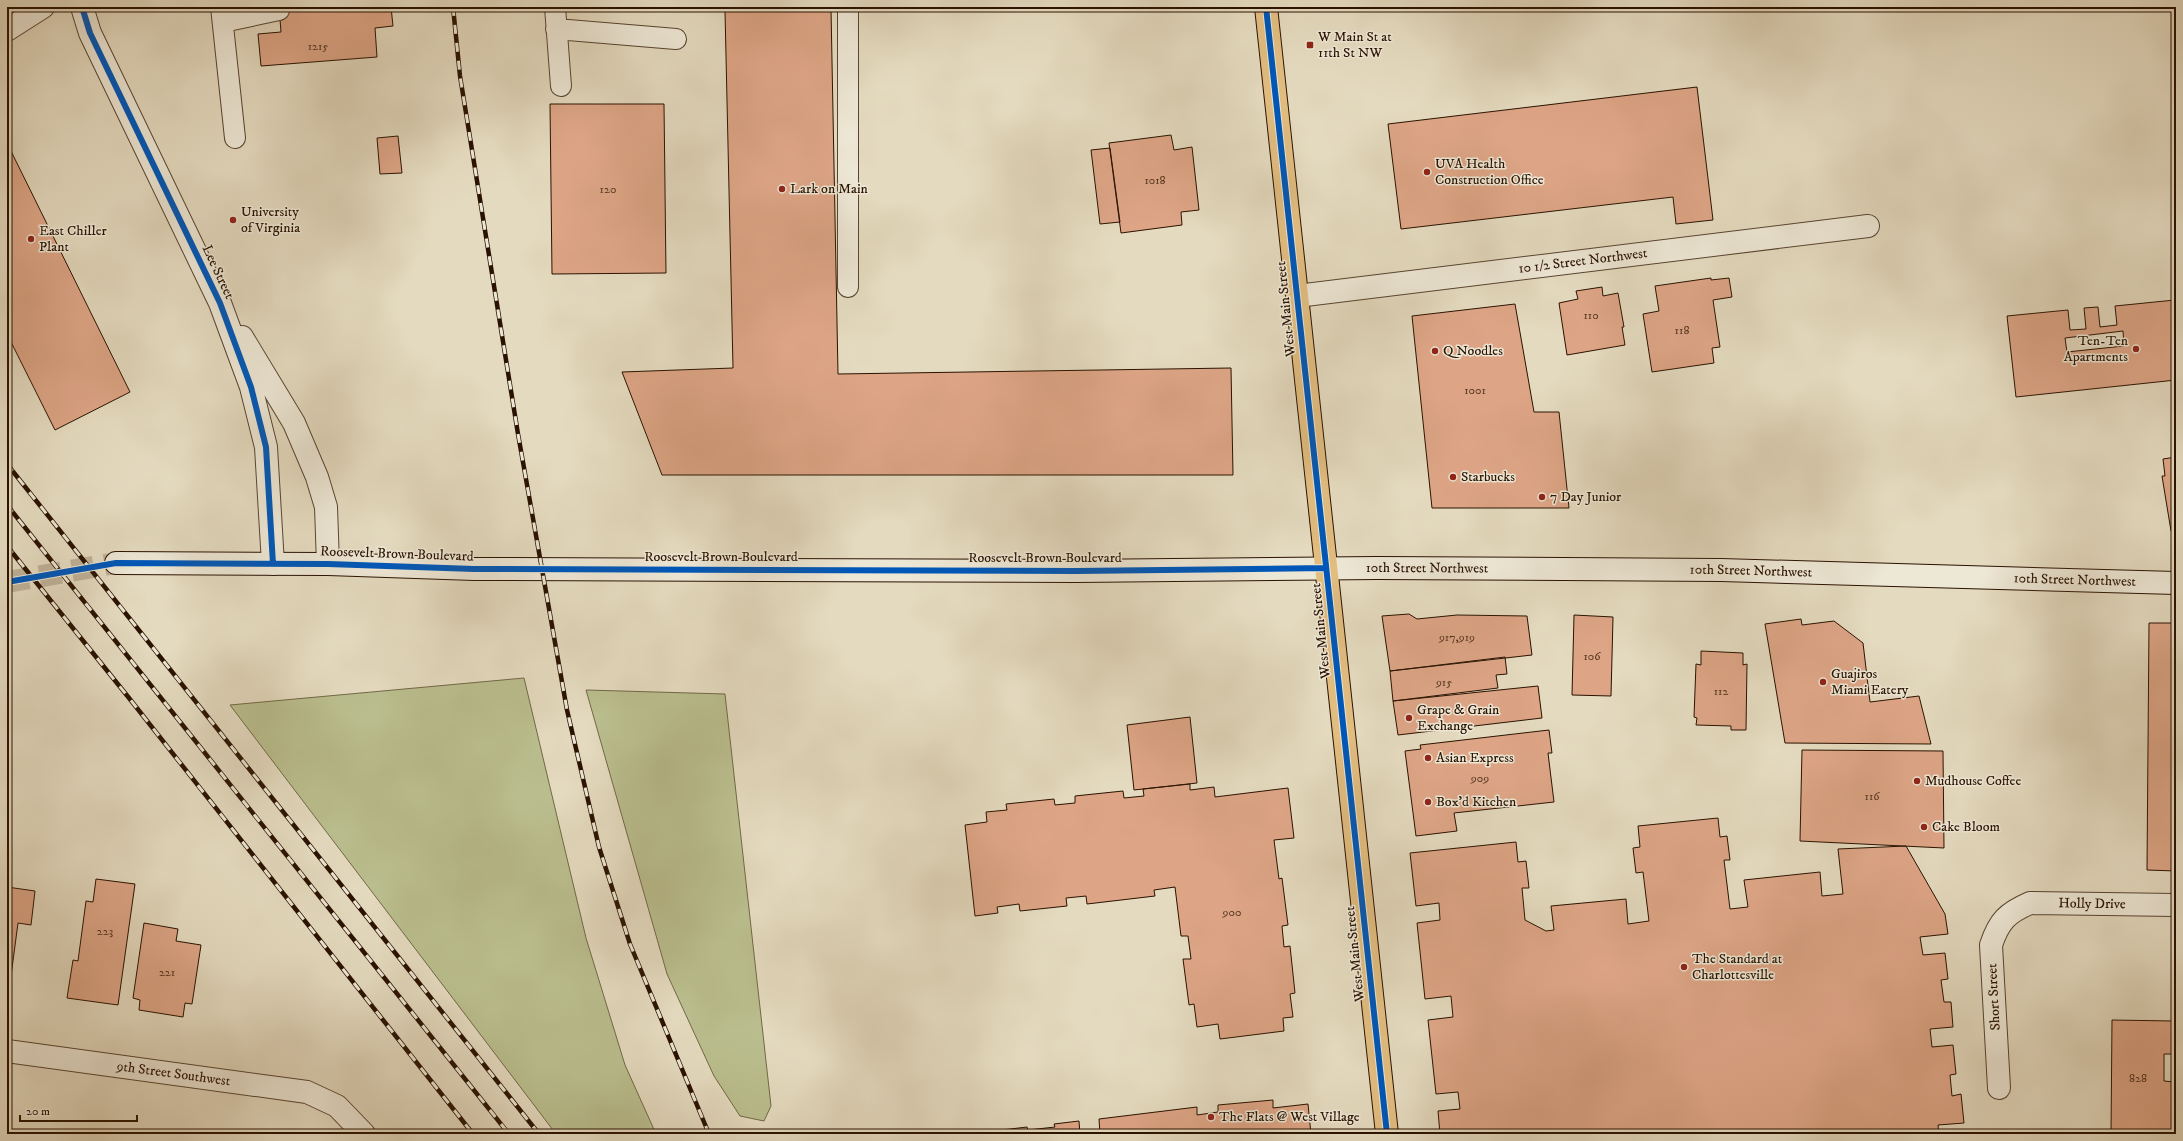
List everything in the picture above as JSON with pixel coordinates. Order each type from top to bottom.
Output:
[{"type":"main road","name":"West Main Street","points":[[1266,7],[1387,1134]]},
{"type":"street","points":[[7,30],[43,7]]},
{"type":"street","name":"Lee Street","points":[[82,7],[90,33],[220,302],[294,423],[317,477],[326,507],[328,564]]},
{"type":"street","name":"10 1/2 Street Northwest","points":[[1297,296],[1868,226]]},
{"type":"street","name":"Lee Street","points":[[220,302],[260,420],[266,447],[273,564]]},
{"type":"street","name":"Roosevelt Brown Boulevard","points":[[116,562],[328,564],[474,569],[1076,571],[1326,568]]},
{"type":"street","name":"10th Street Northwest","points":[[1326,568],[1721,570],[2176,583]]},
{"type":"street","name":"Holly Drive","points":[[2010,912],[2030,903],[2176,905]]},
{"type":"street","name":"Short Street","points":[[1999,1088],[1991,945],[1996,928],[2010,912]]},
{"type":"street","name":"9th Street Southwest","points":[[7,1052],[307,1092],[337,1106],[364,1134]]},
{"type":"lane","points":[[555,7],[561,86]]},
{"type":"lane","points":[[848,7],[848,287]]},
{"type":"lane","points":[[235,138],[222,15],[279,10]]},
{"type":"lane","points":[[556,29],[676,38]]},
{"type":"green space","points":[[524,678],[586,938],[625,1065],[656,1134],[556,1134],[230,705]]},
{"type":"green space","points":[[586,690],[725,694],[771,1106],[764,1121],[740,1116],[714,1076],[667,974]]},
{"type":"building","points":[[279,7],[391,7],[393,26],[375,28],[377,57],[261,66],[258,34],[281,32]]},
{"type":"building","name":"Lark on Main","points":[[831,9],[838,374],[1231,368],[1233,475],[662,475],[622,372],[733,368],[725,11]]},
{"type":"building","points":[[1697,87],[1713,220],[1676,224],[1673,197],[1401,229],[1388,124]]},
{"type":"building","points":[[550,104],[664,104],[666,273],[552,274]]},
{"type":"building","points":[[1171,135],[1174,150],[1192,147],[1199,210],[1181,212],[1182,225],[1121,233],[1109,143]]},
{"type":"building","points":[[398,136],[402,173],[380,174],[377,138]]},
{"type":"building","name":"East Chiller Plant","points":[[7,143],[130,392],[55,430],[7,334]]},
{"type":"building","points":[[1110,148],[1120,222],[1100,224],[1091,150]]},
{"type":"building","points":[[1711,278],[1711,280],[1729,278],[1732,297],[1713,300],[1720,347],[1712,348],[1714,363],[1652,372],[1643,314],[1659,311],[1655,286]]},
{"type":"building","points":[[1602,287],[1603,296],[1618,293],[1624,327],[1622,327],[1625,345],[1567,355],[1559,303],[1578,299],[1576,291]]},
{"type":"building","name":"Ten-Ten Apartments","points":[[2175,300],[2176,380],[2016,397],[2007,316],[2068,310],[2070,330],[2086,329],[2084,308],[2098,307],[2100,327],[2117,325],[2115,306]],"holes":[[[2123,331],[2124,346],[2067,352],[2065,338]]]},
{"type":"building","points":[[1515,304],[1534,412],[1559,412],[1569,508],[1432,508],[1412,316]]},
{"type":"building","points":[[2176,457],[2176,531],[2171,531],[2162,476],[2165,476],[2163,459]]},
{"type":"building","points":[[1409,614],[1417,619],[1457,615],[1527,616],[1532,655],[1390,671],[1382,616]]},
{"type":"building","points":[[1574,615],[1613,617],[1611,696],[1572,695]]},
{"type":"building","points":[[1801,619],[1802,625],[1834,621],[1863,643],[1870,702],[1919,696],[1931,744],[1785,743],[1765,624]]},
{"type":"building","points":[[2149,623],[2176,623],[2176,871],[2147,870]]},
{"type":"building","points":[[1701,651],[1743,653],[1743,665],[1747,664],[1746,730],[1731,730],[1731,726],[1696,725],[1697,718],[1694,717],[1696,664],[1701,665]]},
{"type":"building","points":[[1505,657],[1507,674],[1496,675],[1498,688],[1393,701],[1390,671]]},
{"type":"building","points":[[1538,686],[1542,718],[1398,735],[1393,701]]},
{"type":"building","points":[[1190,717],[1197,783],[1134,790],[1127,725]]},
{"type":"building","points":[[1549,730],[1552,753],[1548,753],[1554,802],[1454,813],[1457,831],[1416,836],[1405,751],[1421,749],[1420,745]]},
{"type":"building","points":[[1802,750],[1943,751],[1944,848],[1800,841]]},
{"type":"building","points":[[1190,784],[1190,790],[1214,787],[1215,797],[1288,788],[1294,838],[1274,840],[1279,879],[1282,878],[1288,925],[1282,926],[1284,947],[1290,946],[1295,993],[1290,994],[1293,1017],[1283,1018],[1284,1031],[1220,1039],[1218,1024],[1197,1027],[1194,1004],[1189,1005],[1183,959],[1191,959],[1188,936],[1181,936],[1175,887],[1154,890],[1155,896],[1087,904],[1086,896],[1066,898],[1067,906],[1020,911],[1019,904],[997,907],[998,913],[975,916],[965,825],[987,822],[986,812],[1007,810],[1006,804],[1054,799],[1055,805],[1075,803],[1075,796],[1123,791],[1124,798],[1144,796],[1143,789]]},
{"type":"building","name":"The Standard at Charlottesville","points":[[1718,818],[1720,837],[1727,836],[1730,860],[1724,860],[1730,909],[1748,907],[1744,880],[1820,872],[1822,896],[1843,894],[1838,849],[1906,846],[1945,914],[1948,934],[1920,937],[1923,955],[1945,953],[1948,979],[1941,980],[1944,1002],[1951,1002],[1953,1027],[1930,1029],[1932,1047],[1953,1045],[1956,1074],[1950,1075],[1952,1096],[1961,1094],[1964,1123],[1938,1125],[1939,1134],[1440,1134],[1438,1111],[1460,1109],[1458,1092],[1436,1094],[1428,1020],[1453,1017],[1451,996],[1425,999],[1417,923],[1440,920],[1439,903],[1416,906],[1410,853],[1516,842],[1518,862],[1526,861],[1529,888],[1522,888],[1525,920],[1546,931],[1554,930],[1551,906],[1626,899],[1628,924],[1649,921],[1643,872],[1636,873],[1633,848],[1640,847],[1638,826]]},
{"type":"building","points":[[96,879],[135,884],[118,1005],[67,998],[73,960],[78,961],[86,901],[93,902]]},
{"type":"building","points":[[7,887],[35,891],[31,925],[18,923],[9,991],[7,991]]},
{"type":"building","points":[[144,923],[178,929],[176,941],[201,945],[192,1004],[185,1003],[183,1017],[139,1010],[140,1000],[133,998]]},
{"type":"building","points":[[2112,1020],[2173,1021],[2173,1054],[2164,1054],[2164,1081],[2174,1082],[2174,1134],[2111,1134]]},
{"type":"building","name":"The Flats @ West Village","points":[[1273,1100],[1273,1108],[1308,1104],[1311,1134],[1100,1134],[1099,1119],[1197,1107],[1197,1115],[1218,1112],[1218,1105]]},
{"type":"building","points":[[1079,1121],[1080,1134],[1003,1134],[1002,1130],[1027,1127],[1028,1130],[1055,1127],[1054,1124]]},
{"type":"building","points":[[8,1130],[30,1130],[32,1134],[7,1134]]},
{"type":"tunnel","points":[[7,582],[116,563]]},
{"type":"railway","points":[[453,7],[460,76],[518,434],[567,710],[599,847],[630,944],[709,1134]]},
{"type":"railway","points":[[7,464],[539,1134]]},
{"type":"railway","points":[[7,505],[509,1134]]},
{"type":"railway","points":[[7,546],[129,698],[473,1134]]},
{"type":"cycle path","points":[[82,7],[90,33],[220,303],[251,387],[266,447],[273,564]]},
{"type":"cycle path","points":[[1266,7],[1387,1134]]},
{"type":"cycle path","points":[[7,582],[116,563],[328,564],[474,569],[1076,571],[1326,568]]},
{"type":"place","name":"W Main St at 11th St NW","points":[[1310,45]]},
{"type":"place","name":"UVA Health Construction Office","points":[[1427,172]]},
{"type":"place","name":"Lark on Main","points":[[782,189]]},
{"type":"place","name":"University of Virginia","points":[[233,220]]},
{"type":"place","name":"East Chiller Plant","points":[[31,239]]},
{"type":"place","name":"Ten-Ten Apartments","points":[[2136,349]]},
{"type":"place","name":"Q Noodles","points":[[1435,351]]},
{"type":"place","name":"Starbucks","points":[[1453,477]]},
{"type":"place","name":"7 Day Junior","points":[[1542,497]]},
{"type":"place","name":"Guajiros Miami Eatery","points":[[1823,682]]},
{"type":"place","name":"Grape & Grain Exchange","points":[[1409,718]]},
{"type":"place","name":"Asian Express","points":[[1428,758]]},
{"type":"place","name":"Mudhouse Coffee","points":[[1917,781]]},
{"type":"place","name":"Box'd Kitchen","points":[[1428,802]]},
{"type":"place","name":"Cake Bloom","points":[[1924,827]]},
{"type":"place","name":"The Standard at Charlottesville","points":[[1684,967]]},
{"type":"place","name":"The Flats @ West Village","points":[[1211,1117]]}]
